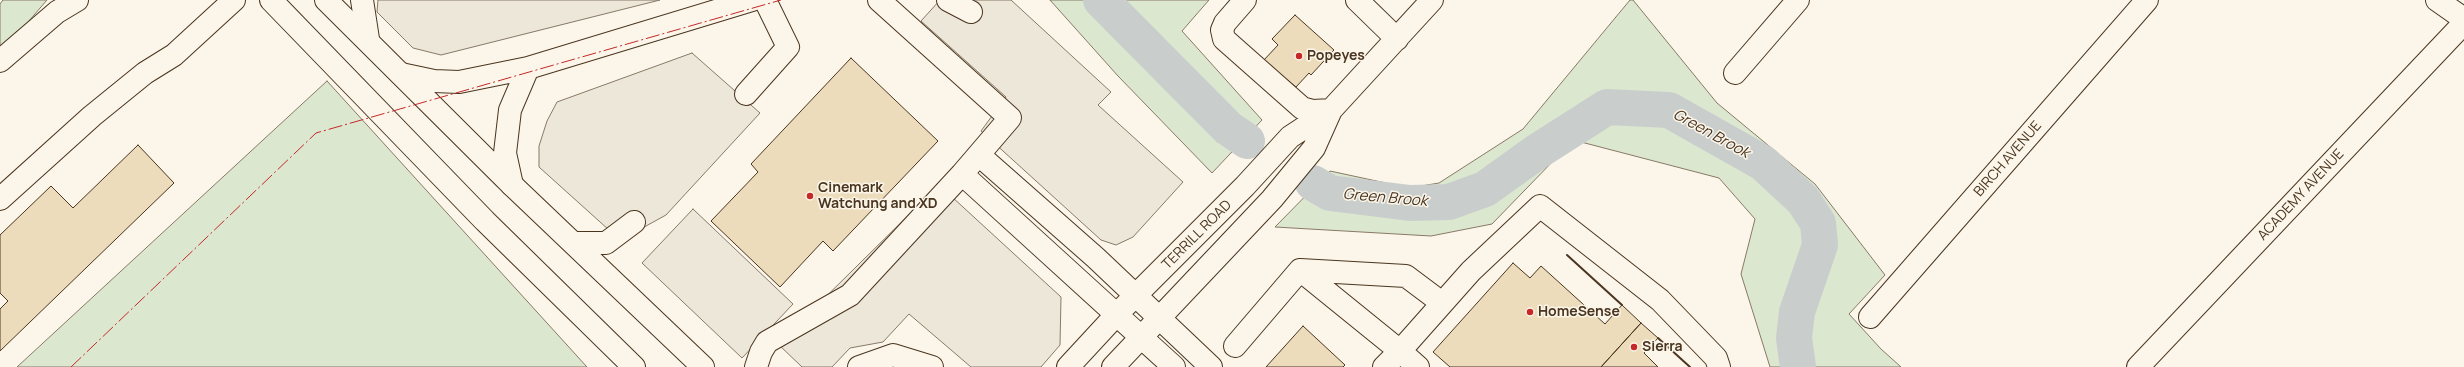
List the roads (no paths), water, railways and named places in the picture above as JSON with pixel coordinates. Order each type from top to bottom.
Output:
[{"type":"main road","points":[[0,61],[61,6],[77,0]]},
{"type":"main road","points":[[0,199],[92,116],[145,73],[174,56],[234,0]]},
{"type":"main road","points":[[271,0],[485,221],[634,367]]},
{"type":"main road","points":[[326,0],[368,39],[512,185],[703,367]]},
{"type":"main road","points":[[362,0],[368,39]]},
{"type":"main road","points":[[401,74],[434,81],[459,82],[528,68],[752,0]]},
{"type":"main road","points":[[746,94],[788,47],[765,0]]},
{"type":"main road","points":[[756,367],[761,352],[767,342],[850,295],[962,174],[1010,118],[879,0]]},
{"type":"main road","points":[[948,0],[971,12]]},
{"type":"main road","points":[[1245,0],[1225,23],[1222,30],[1224,39],[1302,108],[1313,111],[1331,110]]},
{"type":"main road","points":[[1357,0],[1397,39]]},
{"type":"main road","name":"TERRILL ROAD","points":[[1068,367],[1117,314],[1246,186],[1290,137],[1331,110],[1432,0]]},
{"type":"main road","points":[[1735,73],[1798,0]]},
{"type":"main road","name":"BIRCH AVENUE","points":[[1870,317],[2147,0]]},
{"type":"main road","points":[[2437,0],[2464,19]]},
{"type":"main road","name":"ACADEMY AVENUE","points":[[2138,367],[2464,23]]},
{"type":"main road","points":[[512,185],[505,153],[510,110],[528,68]]},
{"type":"main road","name":"TERRILL ROAD","points":[[1113,367],[1272,200],[1314,148],[1331,110]]},
{"type":"main road","points":[[979,155],[1136,295],[1211,367]]},
{"type":"main road","points":[[962,174],[1174,367]]},
{"type":"main road","points":[[1384,367],[1471,271],[1540,206],[1660,300],[1716,358],[1719,367]]},
{"type":"main road","points":[[574,244],[606,243],[634,222]]},
{"type":"main road","points":[[1300,270],[1406,276],[1442,303]]},
{"type":"main road","points":[[1235,346],[1300,270]]},
{"type":"main road","points":[[1300,270],[1418,367]]},
{"type":"main road","points":[[859,367],[893,355],[932,367]]},
{"type":"waterway","name":"Green Brook","points":[[1101,0],[1228,128],[1247,141]]},
{"type":"waterway","name":"Green Brook","points":[[1313,183],[1330,193],[1410,203],[1449,202],[1485,189],[1538,151],[1607,107],[1669,110],[1763,163],[1803,200],[1818,223],[1820,245],[1797,312],[1794,338],[1798,367]]},
{"type":"place","name":"Popeyes","points":[[1299,56]]},
{"type":"place","name":"Cinemark Watchung and XD","points":[[810,196]]},
{"type":"place","name":"HomeSense","points":[[1530,312]]},
{"type":"place","name":"Sierra","points":[[1634,347]]}]
